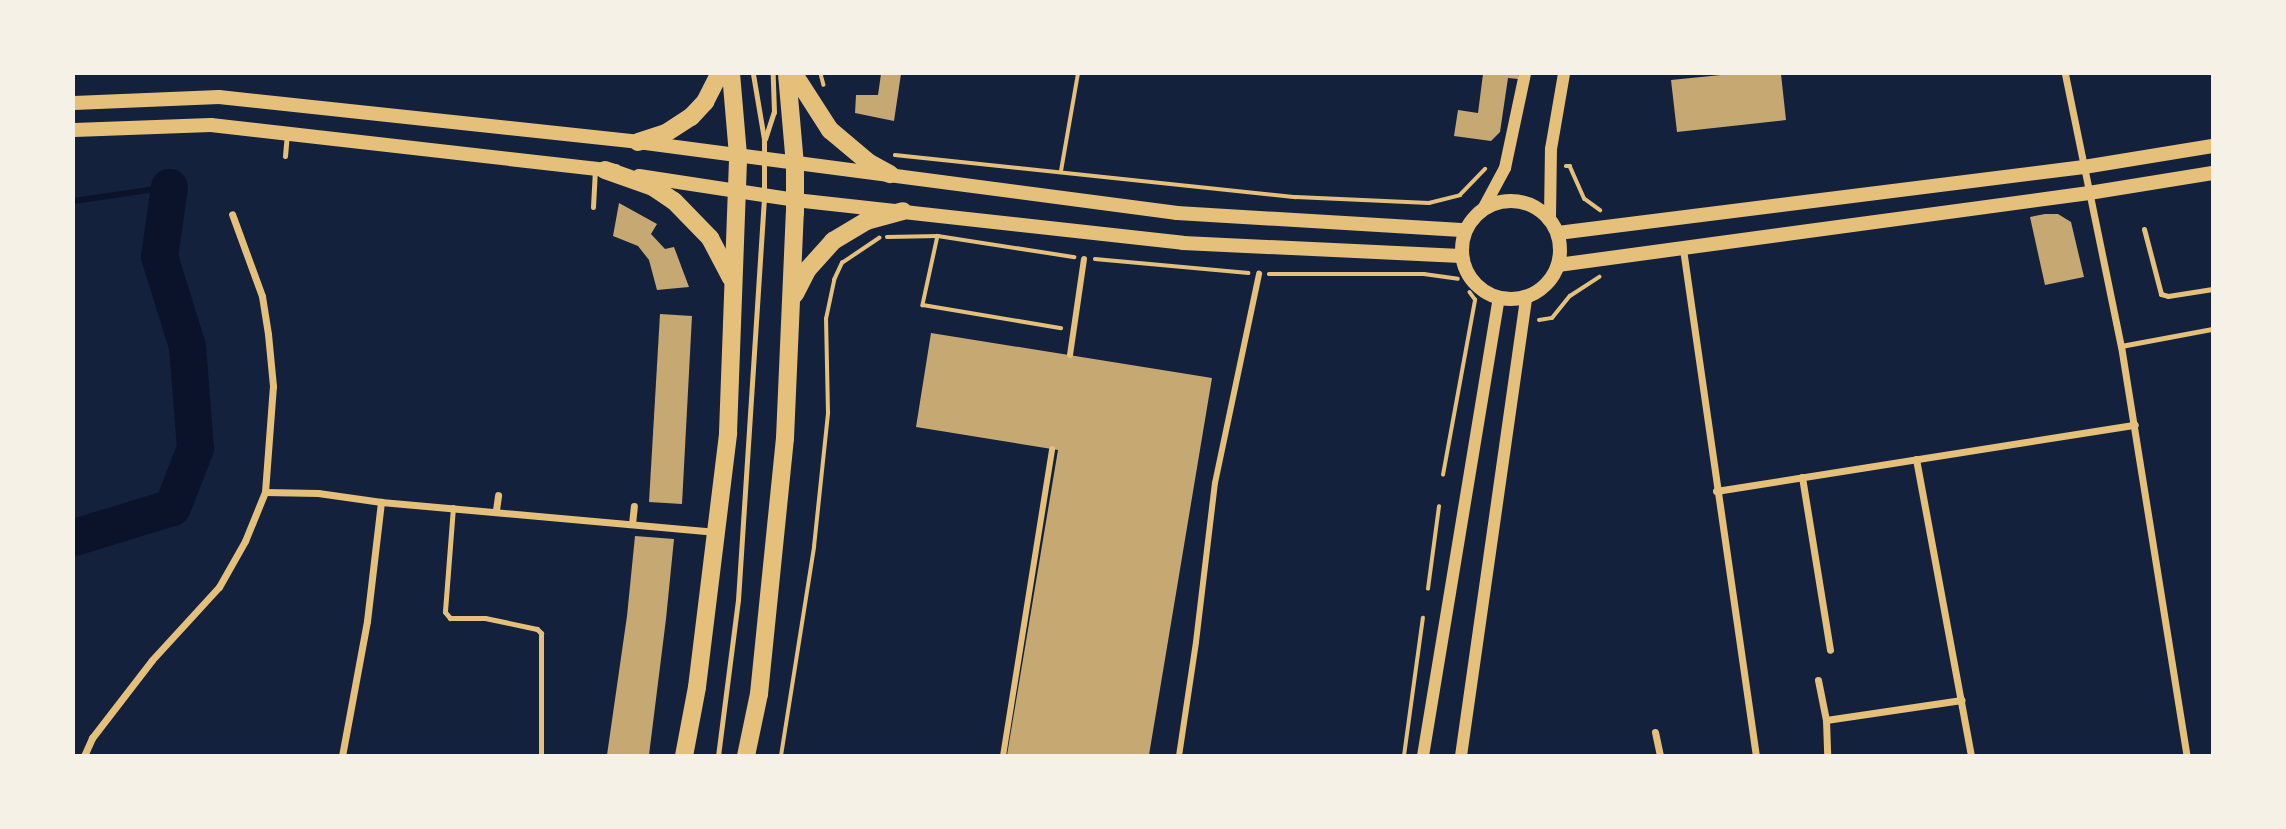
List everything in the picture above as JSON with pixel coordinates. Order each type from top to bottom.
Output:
[{"type":"main road","points":[[638,142],[666,134],[691,117],[705,102],[719,74]]},
{"type":"main road","points":[[684,755],[697,687],[728,433],[738,155],[731,74]]},
{"type":"main road","points":[[746,755],[759,694],[785,438],[795,200],[795,165],[787,74]]},
{"type":"main road","points":[[794,74],[816,112],[831,130],[858,154],[890,174]]},
{"type":"main road","points":[[74,103],[219,97],[638,142],[795,165],[890,174],[1177,213],[1465,230]]},
{"type":"main road","points":[[74,130],[211,125],[600,169],[764,197],[1183,243],[1461,256]]},
{"type":"main road","points":[[1558,233],[2084,167],[2213,146]]},
{"type":"main road","points":[[600,169],[629,177],[674,201],[710,238],[734,284]]},
{"type":"main road","points":[[1559,265],[2089,193],[2213,173]]},
{"type":"main road","points":[[1518,201],[1535,207],[1550,218],[1558,233],[1561,249],[1559,265],[1546,285],[1526,297],[1499,298],[1481,289],[1468,275],[1461,256],[1465,230],[1483,209],[1500,202],[1518,201]]},
{"type":"main road","points":[[791,304],[808,269],[833,241],[866,221],[903,211]]},
{"type":"street","points":[[1483,209],[1505,168],[1525,74]]},
{"type":"street","points":[[1550,218],[1550,149],[1563,74]]},
{"type":"street","points":[[2065,74],[2121,346],[2187,755]]},
{"type":"street","points":[[84,755],[92,738],[152,660],[219,587],[245,541],[265,492],[273,386],[268,334],[262,296],[232,214]]},
{"type":"street","points":[[1683,248],[1704,390],[1703,404],[1756,755]]},
{"type":"street","points":[[1070,355],[1084,258]]},
{"type":"street","points":[[1179,755],[1215,483],[1259,274]]},
{"type":"street","points":[[1461,755],[1526,297]]},
{"type":"street","points":[[1423,755],[1499,298]]},
{"type":"street","points":[[1716,491],[2135,425]]},
{"type":"street","points":[[1003,755],[1052,449]]},
{"type":"street","points":[[1916,459],[1971,755]]},
{"type":"street","points":[[1802,477],[1830,650]]},
{"type":"street","points":[[317,493],[321,482]]},
{"type":"street","points":[[265,492],[317,493],[381,502],[496,510],[716,532]]},
{"type":"street","points":[[496,510],[498,495]]},
{"type":"street","points":[[342,755],[367,621],[381,502]]},
{"type":"street","points":[[632,524],[634,506]]},
{"type":"street","points":[[1818,680],[1826,720],[1827,755]]},
{"type":"street","points":[[1826,720],[1962,700]]},
{"type":"street","points":[[1655,732],[1660,755]]},
{"type":"lane","points":[[718,755],[738,600],[764,197],[764,139],[753,74]]},
{"type":"lane","points":[[764,139],[774,112],[773,74]]},
{"type":"lane","points":[[285,156],[287,134]]},
{"type":"lane","points":[[593,207],[600,169]]},
{"type":"lane","points":[[2144,229],[2161,294],[2168,296],[2213,289]]},
{"type":"lane","points":[[2121,346],[2213,329]]},
{"type":"lane","points":[[453,507],[445,612],[450,618],[485,618],[537,629],[541,633],[541,755]]},
{"type":"path","points":[[1061,172],[1078,74]]},
{"type":"path","points":[[887,152],[1296,197],[1429,203],[1460,195],[1484,169],[1505,168]]},
{"type":"path","points":[[1426,228],[1429,203]]},
{"type":"path","points":[[938,236],[923,305],[1074,330]]},
{"type":"path","points":[[781,755],[814,547],[828,413],[826,320],[834,280],[842,263],[881,237],[938,236],[1084,258],[1259,274],[1424,274],[1458,279]]},
{"type":"path","points":[[1424,274],[1425,255]]},
{"type":"path","points":[[1523,322],[1552,318],[1580,289],[1600,277],[1620,273],[1616,258]]},
{"type":"path","points":[[1443,475],[1475,300],[1470,293]]},
{"type":"path","points":[[1428,589],[1439,507]]},
{"type":"path","points":[[1404,755],[1423,618]]},
{"type":"building","points":[[881,74],[901,74],[894,121],[855,113],[856,95],[878,95]]},
{"type":"building","points":[[1483,74],[1519,74],[1518,79],[1508,78],[1500,132],[1491,141],[1454,136],[1458,110],[1478,113]]},
{"type":"building","points":[[1731,74],[1781,74],[1786,120],[1677,132],[1671,80]]},
{"type":"building","points":[[619,203],[657,224],[651,234],[665,249],[674,247],[689,287],[657,290],[649,260],[638,246],[613,236]]},
{"type":"building","points":[[2058,214],[2071,222],[2084,277],[2045,285],[2030,217]]},
{"type":"building","points":[[660,314],[692,316],[682,504],[649,502]]},
{"type":"building","points":[[931,333],[1212,378],[1149,755],[1007,755],[1058,450],[916,427]]},
{"type":"building","points":[[635,536],[674,539],[649,755],[607,755],[627,616]]},
{"type":"waterway","points":[[74,201],[169,187]]},
{"type":"waterway","points":[[74,537],[172,507],[195,448],[187,346],[159,256],[169,187]]}]
